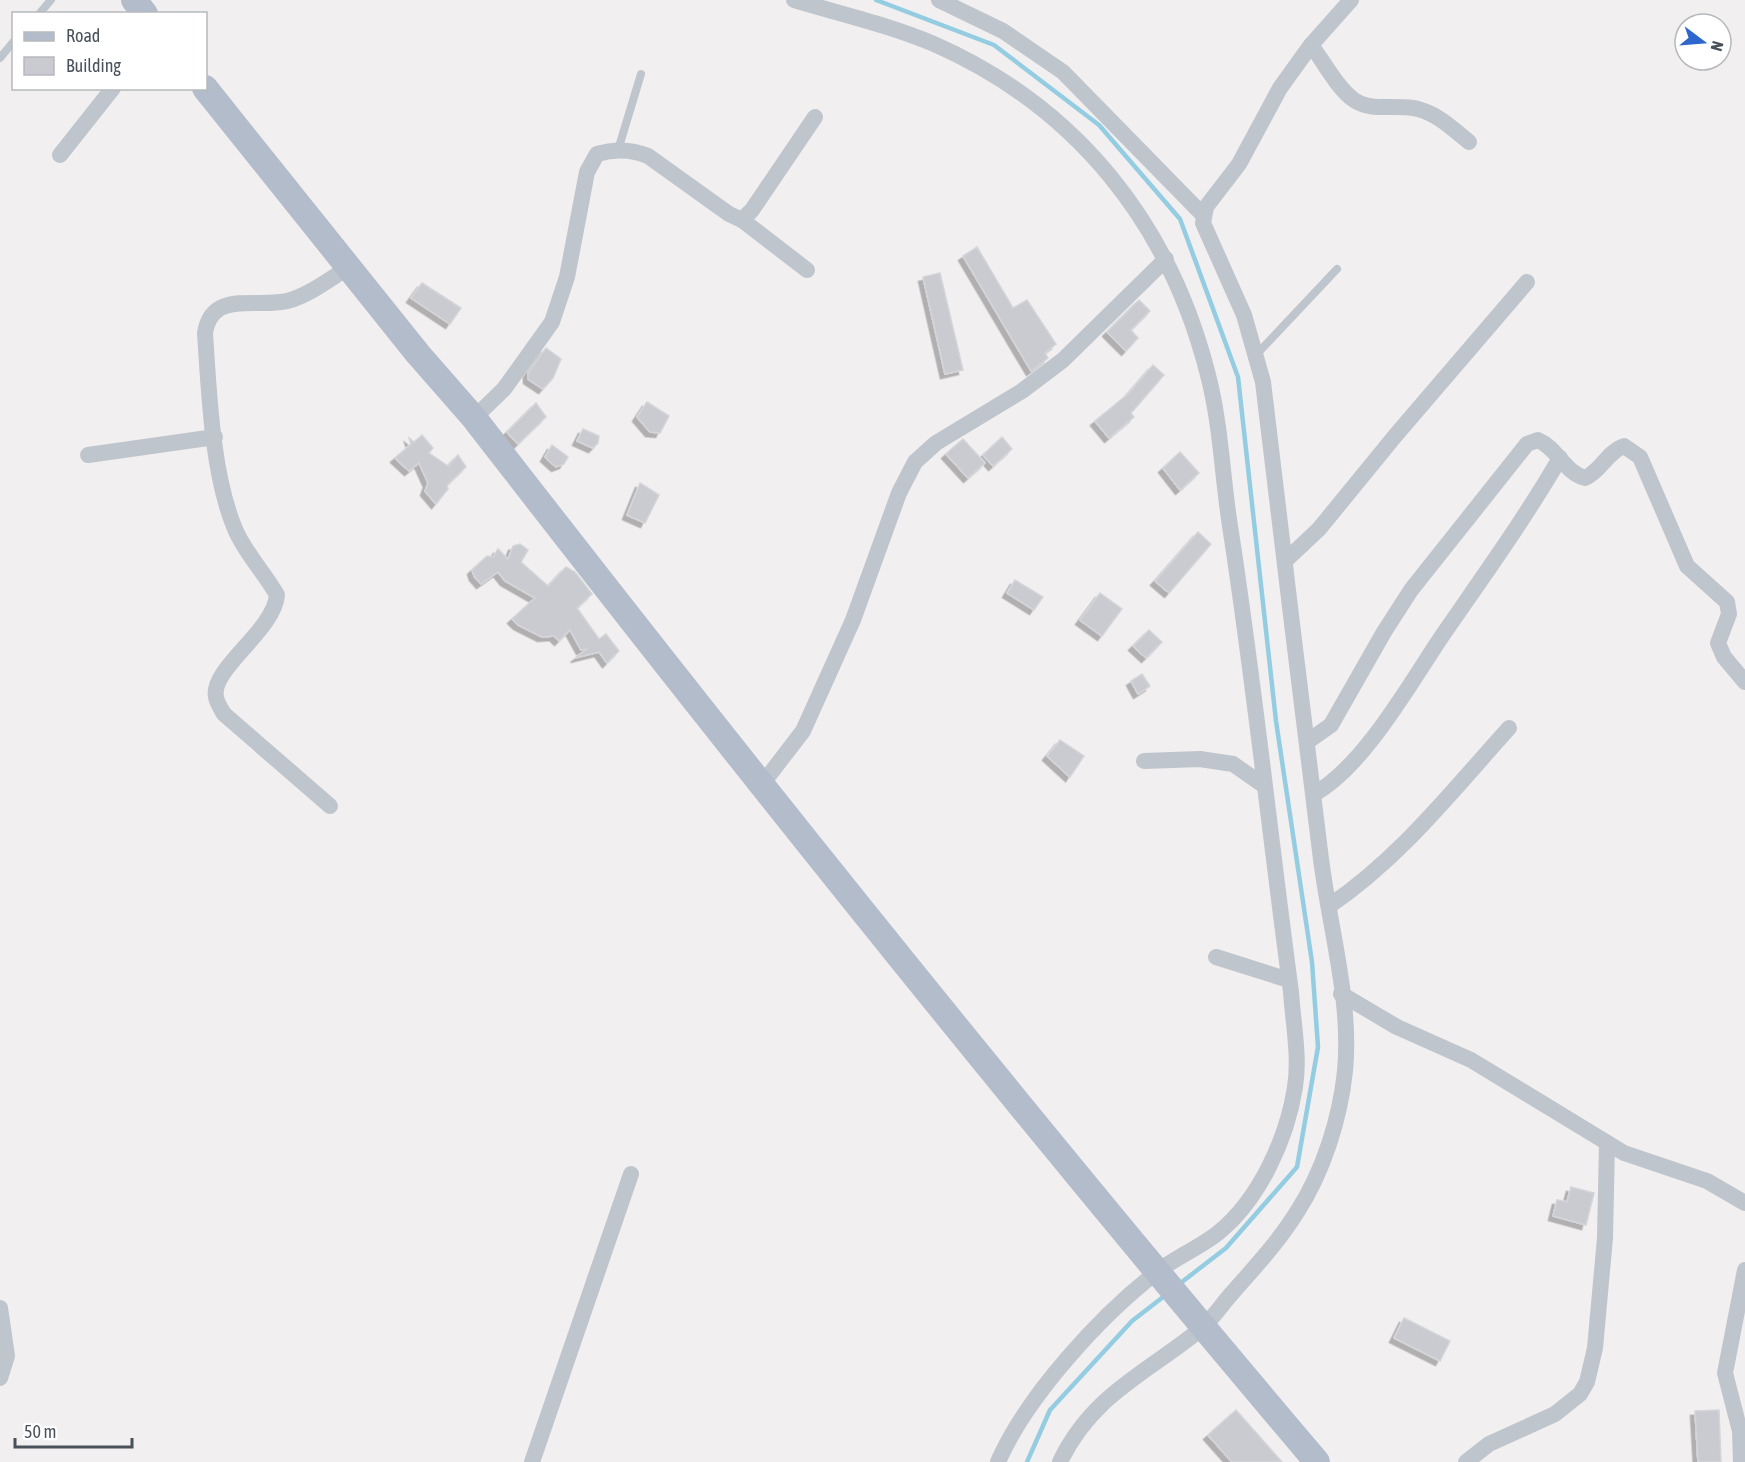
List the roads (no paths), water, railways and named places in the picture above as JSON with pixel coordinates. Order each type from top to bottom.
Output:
[{"type":"main road","points":[[134,0],[143,12]]},
{"type":"main road","points":[[207,90],[418,354],[474,418],[923,985],[1163,1279],[1317,1462]]},
{"type":"street","points":[[794,0],[911,35],[988,70],[1068,130],[1101,165],[1152,231],[1186,304],[1198,342],[1218,428],[1289,980],[1296,1059],[1295,1088],[1274,1159],[1252,1196],[1230,1223],[1197,1248],[1163,1279],[1098,1326],[1062,1366],[1022,1418],[998,1462]]},
{"type":"street","points":[[939,0],[1003,31],[1063,72],[1204,216]]},
{"type":"street","points":[[1060,1462],[1075,1435],[1106,1401],[1195,1317],[1268,1253],[1297,1212],[1318,1168],[1337,1114],[1345,1072],[1341,994],[1307,742],[1263,381],[1244,315],[1203,224],[1204,216],[1214,195],[1244,155],[1280,88],[1311,45],[1351,0]]},
{"type":"street","points":[[1311,45],[1346,93],[1355,101],[1377,107],[1419,109],[1436,117],[1469,142]]},
{"type":"street","points":[[60,155],[111,90]]},
{"type":"street","points":[[742,220],[752,210],[814,117]]},
{"type":"street","points":[[474,418],[504,389],[546,333],[558,308],[567,277],[590,161],[597,154],[618,150],[638,152],[656,160],[729,214],[742,220],[807,270]]},
{"type":"street","points":[[763,783],[803,731],[853,620],[899,493],[915,462],[936,443],[1022,391],[1063,360],[1166,259]]},
{"type":"street","points":[[330,806],[224,714],[215,697],[216,687],[224,673],[272,616],[277,595],[234,527],[220,473],[205,333],[211,315],[226,304],[277,303],[306,295],[349,267]]},
{"type":"street","points":[[1285,561],[1319,529],[1527,282]]},
{"type":"street","points":[[88,455],[215,437]]},
{"type":"street","points":[[1307,742],[1331,725],[1384,632],[1411,590],[1527,444],[1538,440],[1560,458],[1570,470],[1585,478],[1592,475],[1616,449],[1624,446],[1640,457],[1687,566],[1727,602],[1729,614],[1719,635],[1718,643],[1724,657],[1745,682]]},
{"type":"street","points":[[1314,794],[1338,778],[1396,703],[1534,502],[1560,458]]},
{"type":"street","points":[[1329,906],[1359,886],[1402,848],[1509,728]]},
{"type":"street","points":[[1144,761],[1200,759],[1233,764],[1263,785]]},
{"type":"street","points":[[1216,957],[1289,980]]},
{"type":"street","points":[[1341,994],[1382,1019],[1471,1060],[1607,1143],[1638,1159],[1707,1181],[1745,1203]]},
{"type":"street","points":[[1466,1462],[1489,1444],[1555,1414],[1580,1394],[1587,1382],[1594,1348],[1605,1238],[1607,1143]]},
{"type":"street","points":[[532,1462],[631,1174]]},
{"type":"street","points":[[1741,1462],[1740,1431],[1725,1373],[1745,1270]]},
{"type":"street","points":[[0,1308],[8,1356],[0,1378]]},
{"type":"lane","points":[[41,12],[51,0]]},
{"type":"lane","points":[[0,58],[12,43]]},
{"type":"lane","points":[[618,150],[641,74]]},
{"type":"lane","points":[[1256,355],[1337,269]]},
{"type":"waterway","points":[[876,0],[994,45],[1099,125],[1180,219],[1238,377],[1276,721],[1312,962],[1318,1047],[1297,1167],[1226,1248],[1178,1285]]},
{"type":"waterway","points":[[1027,1462],[1050,1410],[1132,1321],[1167,1294]]}]
